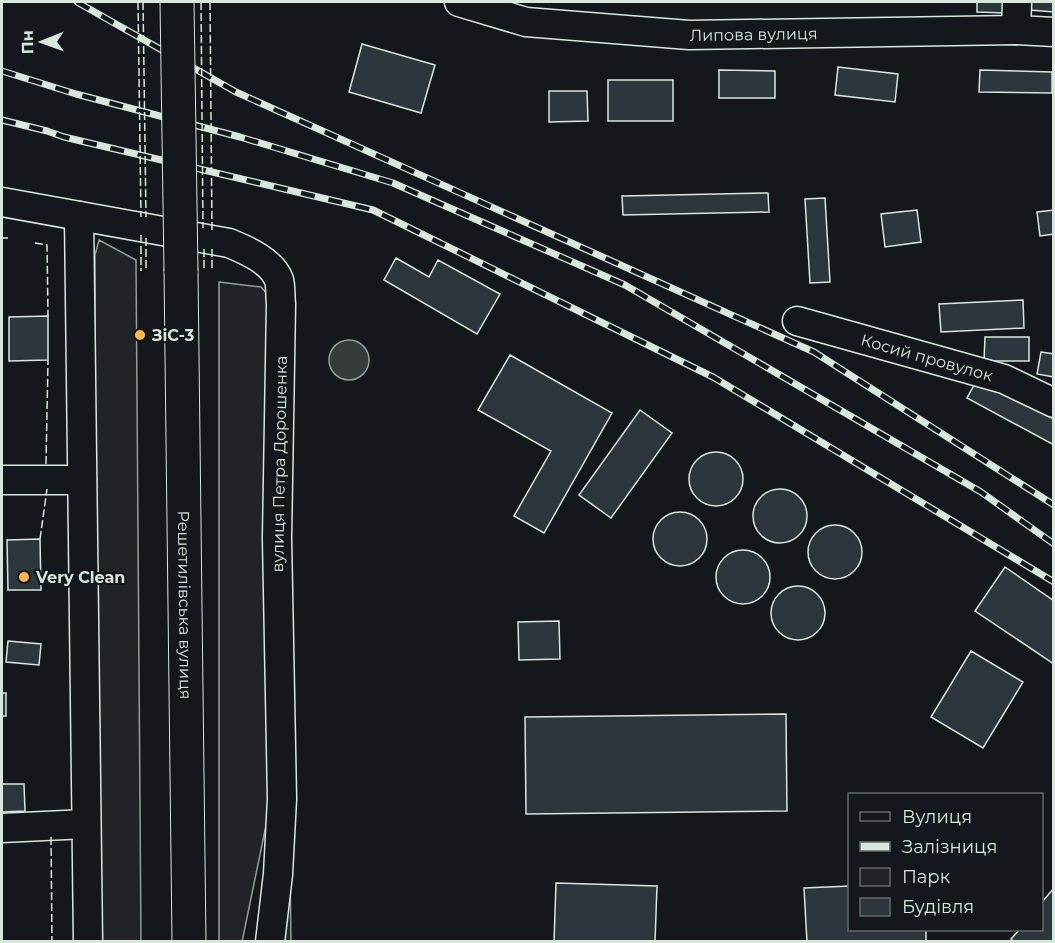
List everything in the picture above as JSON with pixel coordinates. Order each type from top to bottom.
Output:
[{"type":"main road","name":"Решетилівська вулиця","points":[[177,2],[189,942]]},
{"type":"street","name":"Липова вулиця","points":[[459,2],[526,22],[689,35],[1016,30],[1053,32]]},
{"type":"street","points":[[1016,30],[1017,2]]},
{"type":"street","name":"вулиця Петра Дорошенка","points":[[2,202],[230,243],[248,250],[272,270],[279,280],[281,304],[277,538],[282,799],[278,874],[270,942]]},
{"type":"street","points":[[79,216],[88,942]]},
{"type":"street","name":"Косий провулок","points":[[797,321],[1004,379],[1053,403]]},
{"type":"street","points":[[2,480],[82,480]]},
{"type":"street","points":[[2,828],[86,824]]},
{"type":"green space","points":[[99,240],[136,260],[141,941],[96,941],[95,255]]},
{"type":"green space","points":[[219,282],[261,287],[269,296],[271,801],[242,942],[219,941]]},
{"type":"shaded area","points":[[349,340],[363,346],[369,360],[363,374],[349,380],[335,374],[329,360],[335,346]]},
{"type":"shaded area","points":[[290,867],[291,941],[272,942]]},
{"type":"building","points":[[977,2],[1005,2],[1005,13],[977,12]]},
{"type":"building","points":[[1030,2],[1054,2],[1054,12],[1029,10]]},
{"type":"building","points":[[362,44],[435,65],[421,113],[349,92]]},
{"type":"building","points":[[838,67],[898,74],[895,102],[835,95]]},
{"type":"building","points":[[719,70],[775,71],[775,98],[719,98]]},
{"type":"building","points":[[980,70],[1052,72],[1052,93],[979,92]]},
{"type":"building","points":[[608,80],[673,80],[673,121],[608,121]]},
{"type":"building","points":[[549,91],[587,91],[588,121],[549,122]]},
{"type":"building","points":[[768,193],[769,212],[623,215],[622,196]]},
{"type":"building","points":[[825,198],[830,282],[810,283],[805,199]]},
{"type":"building","points":[[917,210],[921,242],[885,247],[881,214]]},
{"type":"building","points":[[1054,210],[1054,234],[1040,236],[1037,212]]},
{"type":"building","points":[[396,258],[429,277],[438,260],[500,294],[477,334],[384,280]]},
{"type":"building","points":[[1023,300],[1024,328],[941,332],[939,304]]},
{"type":"building","points":[[48,316],[48,360],[9,361],[9,317]]},
{"type":"building","points":[[985,337],[1029,337],[1029,361],[984,361]]},
{"type":"building","points":[[1041,352],[1054,354],[1054,377],[1037,374]]},
{"type":"building","points":[[510,355],[612,413],[544,533],[514,516],[551,451],[478,410]]},
{"type":"building","points":[[978,378],[1054,419],[1054,445],[967,398]]},
{"type":"building","points":[[640,410],[672,433],[611,518],[579,495]]},
{"type":"building","points":[[711,452],[721,452],[731,456],[739,464],[743,479],[739,494],[731,502],[721,506],[711,506],[701,502],[693,494],[689,484],[689,474],[693,464],[701,456]]},
{"type":"building","points":[[775,489],[785,489],[795,493],[803,501],[807,516],[803,531],[795,539],[785,543],[775,543],[765,539],[757,531],[753,521],[753,511],[757,501],[765,493]]},
{"type":"building","points":[[675,512],[685,512],[695,516],[703,524],[707,539],[703,554],[695,562],[685,566],[675,566],[665,562],[657,554],[653,544],[653,534],[657,524],[665,516]]},
{"type":"building","points":[[830,525],[840,525],[850,529],[858,537],[862,552],[858,567],[850,575],[840,579],[830,579],[820,575],[812,567],[808,557],[808,547],[812,537],[820,529]]},
{"type":"building","name":"Very Clean","points":[[40,539],[41,590],[8,590],[7,540]]},
{"type":"building","points":[[738,550],[748,550],[758,554],[766,562],[770,577],[766,592],[758,600],[748,604],[738,604],[728,600],[720,592],[716,582],[716,572],[720,562],[728,554]]},
{"type":"building","points":[[1005,567],[1054,601],[1054,664],[975,611]]},
{"type":"building","points":[[793,586],[803,586],[813,590],[821,598],[825,613],[821,628],[813,636],[803,640],[793,640],[783,636],[775,628],[771,618],[771,608],[775,598],[783,590]]},
{"type":"building","points":[[559,621],[560,659],[519,660],[518,622]]},
{"type":"building","points":[[8,641],[41,644],[39,665],[6,662]]},
{"type":"building","points":[[971,651],[1023,682],[983,748],[931,717]]},
{"type":"building","points":[[2,693],[6,693],[6,716],[2,716]]},
{"type":"building","points":[[786,714],[787,811],[526,814],[525,717]]},
{"type":"building","points":[[2,784],[24,784],[25,811],[2,812]]},
{"type":"building","points":[[556,883],[657,886],[655,942],[554,942]]},
{"type":"building","points":[[848,886],[848,931],[926,931],[926,942],[807,942],[804,888]]},
{"type":"building","points":[[1054,888],[1054,942],[1014,942],[1011,939],[1018,931],[1043,931],[1043,901]]},
{"type":"railway","points":[[77,2],[236,92],[814,352],[1054,505]]},
{"type":"railway","points":[[2,71],[76,94],[240,137],[393,183],[625,285],[981,492],[1054,544]]},
{"type":"railway","points":[[2,120],[64,137],[373,210],[713,377],[1054,582]]},
{"type":"fence","points":[[138,2],[141,217]]},
{"type":"fence","points":[[143,2],[146,217]]},
{"type":"fence","points":[[201,2],[203,228]]},
{"type":"fence","points":[[210,2],[212,231]]},
{"type":"fence","points":[[141,235],[141,271]]},
{"type":"fence","points":[[2,238],[8,238]]},
{"type":"fence","points":[[146,238],[146,271]]},
{"type":"fence","points":[[35,243],[47,245],[48,316]]},
{"type":"fence","points":[[204,249],[204,270]]},
{"type":"fence","points":[[212,249],[212,270]]},
{"type":"fence","points":[[46,464],[48,360]]},
{"type":"fence","points":[[40,539],[47,489]]},
{"type":"fence","points":[[51,837],[52,942]]},
{"type":"place","name":"ЗіС-3","points":[[140,335]]},
{"type":"place","name":"Very Clean","points":[[24,577]]}]
